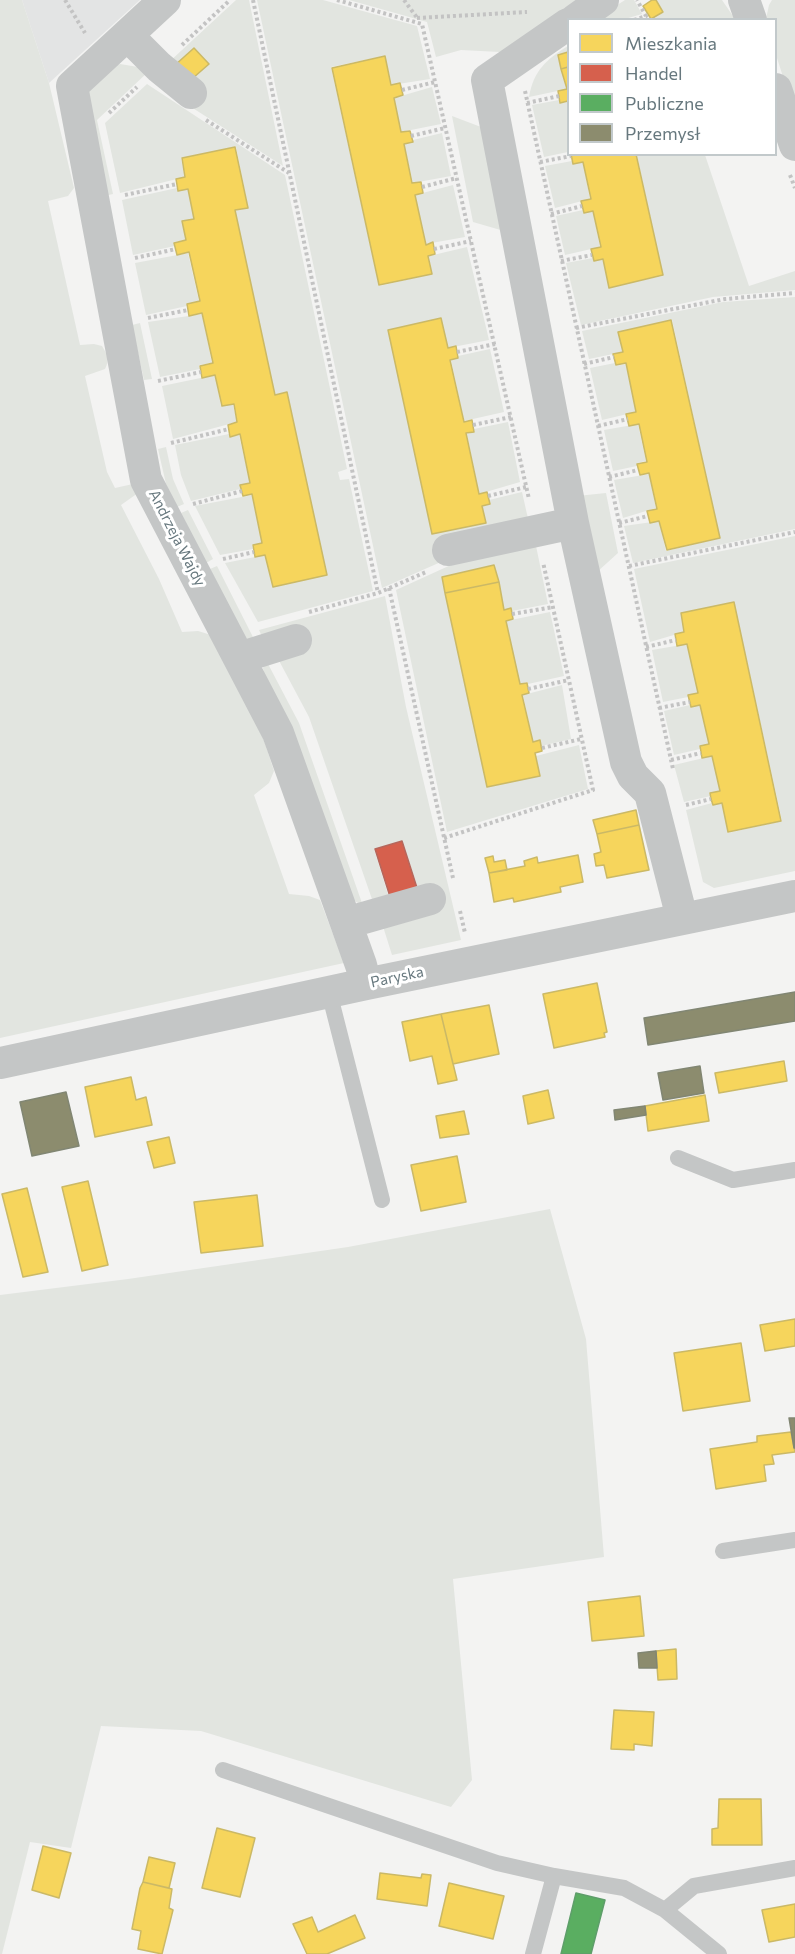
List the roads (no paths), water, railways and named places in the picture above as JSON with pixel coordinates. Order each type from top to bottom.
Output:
[{"type":"street","name":"Andrzeja Wajdy","points":[[165,0],[72,86],[117,325],[143,384],[155,446],[146,480],[278,733],[362,965],[366,984]]},
{"type":"street","points":[[744,0],[750,18]]},
{"type":"street","points":[[567,25],[488,80],[573,523],[626,762],[633,776],[650,793],[682,918]]},
{"type":"street","points":[[127,35],[196,105]]},
{"type":"street","points":[[777,92],[795,145]]},
{"type":"street","points":[[448,550],[573,523]]},
{"type":"street","points":[[239,658],[297,627]]},
{"type":"street","points":[[346,923],[442,892]]},
{"type":"street","name":"Paryska","points":[[0,1064],[366,984],[795,896]]},
{"type":"lane","points":[[329,992],[382,1200]]},
{"type":"lane","points":[[678,1158],[733,1180],[795,1170]]},
{"type":"lane","points":[[723,1551],[795,1540]]},
{"type":"lane","points":[[223,1770],[497,1863],[624,1888],[666,1910],[719,1954]]},
{"type":"lane","points":[[666,1910],[694,1886],[795,1868]]},
{"type":"lane","points":[[533,1954],[554,1876]]}]
